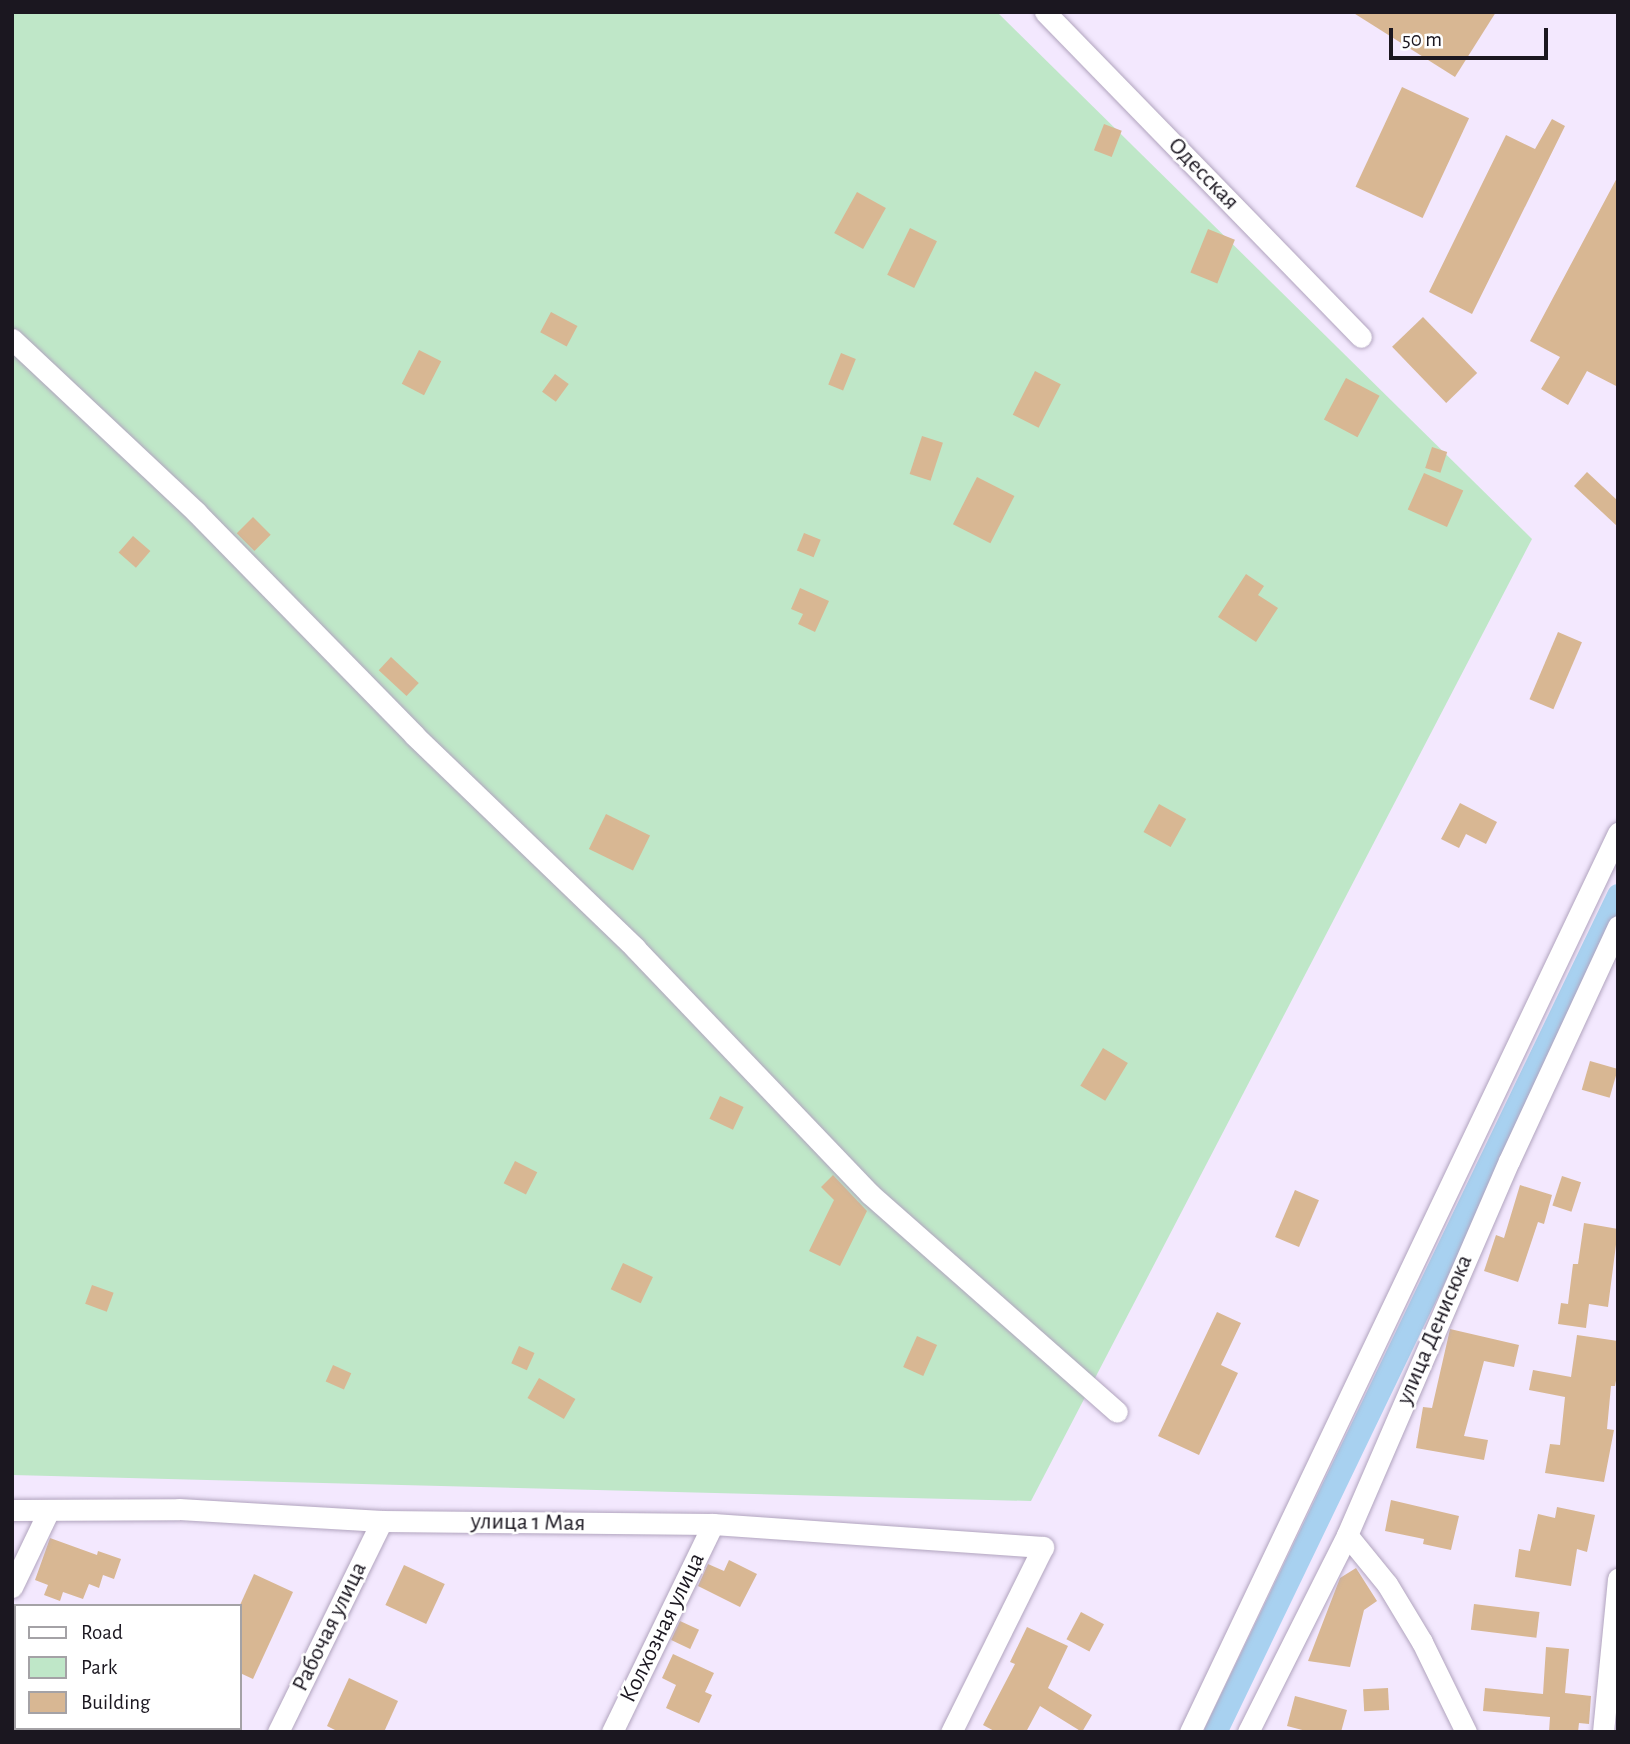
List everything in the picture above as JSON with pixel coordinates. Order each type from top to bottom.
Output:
[{"type":"street","name":"Одесская","points":[[1045,12],[1361,337]]},
{"type":"street","points":[[12,339],[196,512],[414,735],[635,948],[870,1194],[1117,1412]]},
{"type":"street","points":[[1190,1732],[1618,833]]},
{"type":"street","name":"улица Денисюка","points":[[1248,1732],[1347,1535],[1509,1161],[1618,926]]},
{"type":"street","name":"улица 1 Мая","points":[[12,1510],[178,1509],[382,1521],[713,1524],[1043,1547],[951,1732]]},
{"type":"street","points":[[12,1587],[49,1510]]},
{"type":"street","name":"Рабочая улица","points":[[278,1732],[382,1521]]},
{"type":"street","name":"Колхозная улица","points":[[612,1732],[713,1524]]},
{"type":"street","points":[[1347,1535],[1387,1584],[1422,1642],[1466,1732]]},
{"type":"street","points":[[1603,1732],[1618,1579]]},
{"type":"green space","points":[[12,12],[997,12],[1532,539],[1031,1501],[12,1475]]},
{"type":"building","points":[[1352,12],[1496,12],[1455,77]]},
{"type":"building","points":[[1402,87],[1469,118],[1423,218],[1356,187]]},
{"type":"building","points":[[1552,119],[1565,126],[1472,314],[1429,292],[1506,135],[1535,149]]},
{"type":"building","points":[[1104,124],[1122,131],[1112,157],[1094,150]]},
{"type":"building","points":[[1618,176],[1618,387],[1587,371],[1568,405],[1541,389],[1560,357],[1530,341]]},
{"type":"building","points":[[857,192],[886,208],[863,249],[834,233]]},
{"type":"building","points":[[910,228],[937,241],[914,288],[887,275]]},
{"type":"building","points":[[1208,229],[1235,240],[1217,283],[1190,273]]},
{"type":"building","points":[[551,312],[577,326],[567,346],[540,332]]},
{"type":"building","points":[[1423,317],[1477,373],[1446,403],[1392,347]]},
{"type":"building","points":[[419,350],[441,361],[424,395],[402,384]]},
{"type":"building","points":[[841,353],[856,359],[843,391],[828,385]]},
{"type":"building","points":[[1035,371],[1061,384],[1039,428],[1013,415]]},
{"type":"building","points":[[555,374],[569,384],[556,402],[542,392]]},
{"type":"building","points":[[1346,378],[1380,396],[1357,437],[1324,419]]},
{"type":"building","points":[[922,436],[943,443],[931,481],[910,474]]},
{"type":"building","points":[[1432,447],[1447,452],[1440,473],[1425,468]]},
{"type":"building","points":[[1587,472],[1618,501],[1618,527],[1574,486]]},
{"type":"building","points":[[1424,473],[1463,490],[1447,527],[1408,510]]},
{"type":"building","points":[[977,477],[1014,496],[990,543],[953,524]]},
{"type":"building","points":[[253,517],[271,535],[254,551],[237,533]]},
{"type":"building","points":[[804,533],[821,540],[814,557],[797,551]]},
{"type":"building","points":[[133,536],[150,551],[136,568],[119,553]]},
{"type":"building","points":[[1246,574],[1264,586],[1258,595],[1278,608],[1256,642],[1218,617]]},
{"type":"building","points":[[800,588],[829,601],[815,632],[798,624],[803,614],[791,609]]},
{"type":"building","points":[[1558,632],[1582,642],[1553,709],[1529,699]]},
{"type":"building","points":[[391,657],[419,683],[407,696],[379,670]]},
{"type":"building","points":[[1460,803],[1497,822],[1486,844],[1466,834],[1459,848],[1441,839]]},
{"type":"building","points":[[1159,804],[1186,819],[1171,847],[1143,832]]},
{"type":"building","points":[[606,814],[650,835],[633,871],[589,849]]},
{"type":"building","points":[[1103,1048],[1128,1063],[1105,1101],[1080,1086]]},
{"type":"building","points":[[1590,1061],[1618,1069],[1610,1098],[1582,1090]]},
{"type":"building","points":[[720,1096],[744,1107],[733,1130],[709,1119]]},
{"type":"building","points":[[515,1161],[537,1172],[526,1195],[504,1183]]},
{"type":"building","points":[[833,1175],[867,1211],[840,1266],[809,1251],[834,1200],[821,1187]]},
{"type":"building","points":[[1562,1176],[1581,1182],[1571,1212],[1552,1205]]},
{"type":"building","points":[[1520,1185],[1552,1195],[1544,1224],[1538,1222],[1518,1282],[1484,1271],[1496,1235],[1504,1238]]},
{"type":"building","points":[[1295,1190],[1319,1200],[1299,1247],[1275,1237]]},
{"type":"building","points":[[1584,1223],[1618,1229],[1608,1307],[1589,1304],[1586,1328],[1558,1324],[1561,1303],[1568,1304],[1573,1264],[1578,1264]]},
{"type":"building","points":[[623,1263],[653,1277],[641,1303],[611,1289]]},
{"type":"building","points":[[92,1285],[114,1293],[107,1312],[85,1304]]},
{"type":"building","points":[[1217,1312],[1241,1323],[1221,1365],[1238,1373],[1199,1455],[1158,1436]]},
{"type":"building","points":[[1450,1329],[1519,1345],[1514,1367],[1484,1361],[1464,1436],[1488,1440],[1484,1460],[1416,1448],[1423,1407],[1432,1408]]},
{"type":"building","points":[[1577,1335],[1618,1341],[1618,1370],[1615,1386],[1611,1386],[1607,1429],[1614,1430],[1604,1482],[1545,1473],[1550,1444],[1560,1445],[1565,1397],[1529,1390],[1533,1370],[1571,1377]]},
{"type":"building","points":[[917,1336],[937,1345],[923,1376],[903,1367]]},
{"type":"building","points":[[519,1346],[535,1353],[527,1370],[511,1363]]},
{"type":"building","points":[[333,1365],[351,1373],[344,1390],[326,1381]]},
{"type":"building","points":[[539,1378],[575,1399],[564,1419],[528,1398]]},
{"type":"building","points":[[1391,1500],[1459,1516],[1451,1550],[1423,1544],[1424,1539],[1385,1531]]},
{"type":"building","points":[[1557,1507],[1595,1515],[1587,1552],[1577,1549],[1571,1586],[1515,1577],[1519,1549],[1530,1551],[1538,1514],[1555,1518]]},
{"type":"building","points":[[50,1538],[97,1555],[98,1551],[121,1559],[114,1579],[103,1575],[99,1588],[89,1584],[83,1599],[63,1592],[60,1601],[44,1595],[48,1585],[35,1580]]},
{"type":"building","points":[[729,1560],[757,1574],[740,1607],[698,1586],[708,1564],[724,1571]]},
{"type":"building","points":[[404,1565],[445,1584],[426,1624],[385,1605]]},
{"type":"building","points":[[1356,1568],[1377,1601],[1364,1610],[1350,1667],[1308,1661],[1340,1578]]},
{"type":"building","points":[[254,1574],[293,1592],[253,1679],[242,1674],[240,1604]]},
{"type":"building","points":[[1474,1604],[1540,1612],[1536,1638],[1471,1630]]},
{"type":"building","points":[[1081,1612],[1104,1624],[1089,1652],[1066,1639]]},
{"type":"building","points":[[680,1621],[699,1630],[690,1649],[671,1640]]},
{"type":"building","points":[[1027,1627],[1068,1646],[1048,1688],[1092,1715],[1082,1732],[1040,1706],[1026,1732],[996,1732],[983,1725],[1015,1664],[1010,1662]]},
{"type":"building","points":[[1546,1647],[1569,1649],[1565,1693],[1591,1696],[1589,1724],[1579,1723],[1578,1732],[1549,1732],[1550,1717],[1483,1711],[1485,1688],[1543,1694]]},
{"type":"building","points":[[673,1654],[714,1673],[705,1692],[712,1695],[699,1723],[666,1708],[676,1685],[662,1678]]},
{"type":"building","points":[[349,1678],[398,1701],[384,1732],[339,1732],[327,1726]]},
{"type":"building","points":[[1388,1688],[1389,1710],[1364,1711],[1363,1689]]},
{"type":"building","points":[[1295,1696],[1347,1710],[1341,1732],[1310,1732],[1287,1726]]},
{"type":"waterway","points":[[1215,1732],[1618,895]]}]
